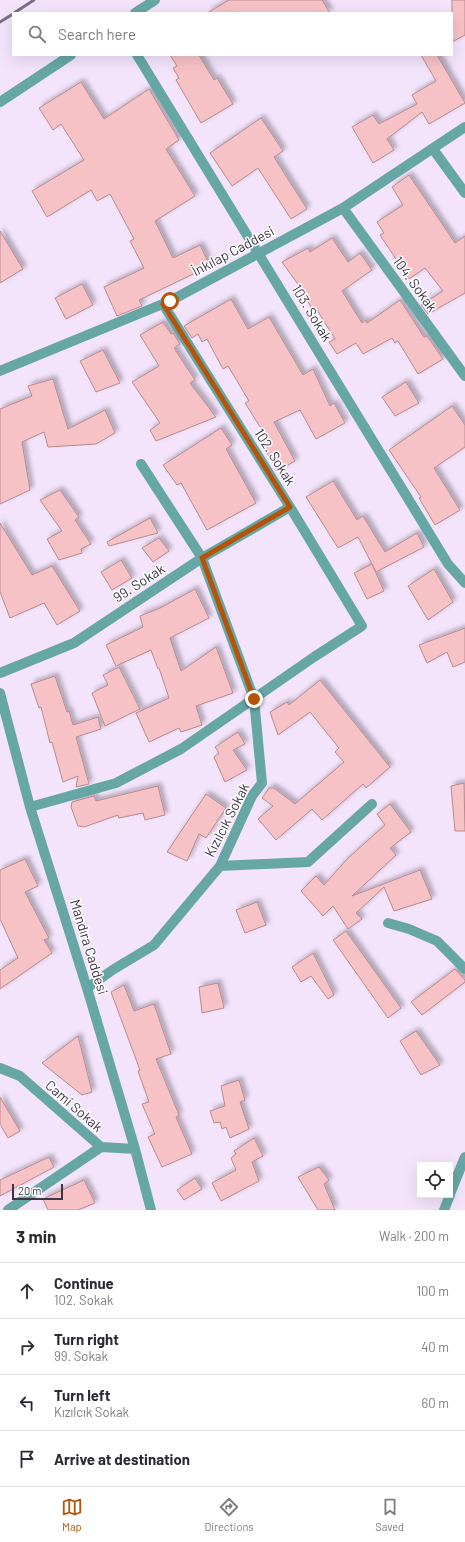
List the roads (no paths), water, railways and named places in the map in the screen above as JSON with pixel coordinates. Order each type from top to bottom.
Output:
[{"type":"street","points":[[137,12],[155,0]]},
{"type":"street","points":[[0,102],[69,56]]},
{"type":"street","name":"103. Sokak","points":[[138,56],[448,564],[465,584]]},
{"type":"street","name":"İnkılap Caddesi","points":[[0,371],[163,304],[343,208],[465,127]]},
{"type":"street","points":[[432,149],[465,193]]},
{"type":"street","name":"104. Sokak","points":[[343,208],[465,376]]},
{"type":"street","name":"102. Sokak","points":[[163,304],[290,507],[362,626],[254,699]]},
{"type":"street","name":"Kızılcık Sokak","points":[[87,988],[114,969],[154,945],[220,866],[252,796],[262,783],[254,699],[202,558],[141,464]]},
{"type":"street","name":"99. Sokak","points":[[0,673],[74,643],[202,558],[290,507]]},
{"type":"street","name":"Mandıra Caddesi","points":[[0,693],[30,807],[87,988],[135,1149],[151,1210]]},
{"type":"street","points":[[30,807],[116,783],[181,749],[254,699]]},
{"type":"street","points":[[220,866],[308,862],[372,804]]},
{"type":"street","points":[[388,923],[409,928],[437,941],[465,969]]},
{"type":"street","name":"Cami Sokak","points":[[0,1068],[20,1076],[101,1147],[135,1149]]},
{"type":"street","points":[[8,1210],[101,1147]]},
{"type":"street","points":[[453,1187],[465,1157]]},
{"type":"street","points":[[444,1210],[449,1198]]},
{"type":"railway","points":[[16,12],[34,0]]},
{"type":"railway","points":[[0,22],[12,15]]}]
